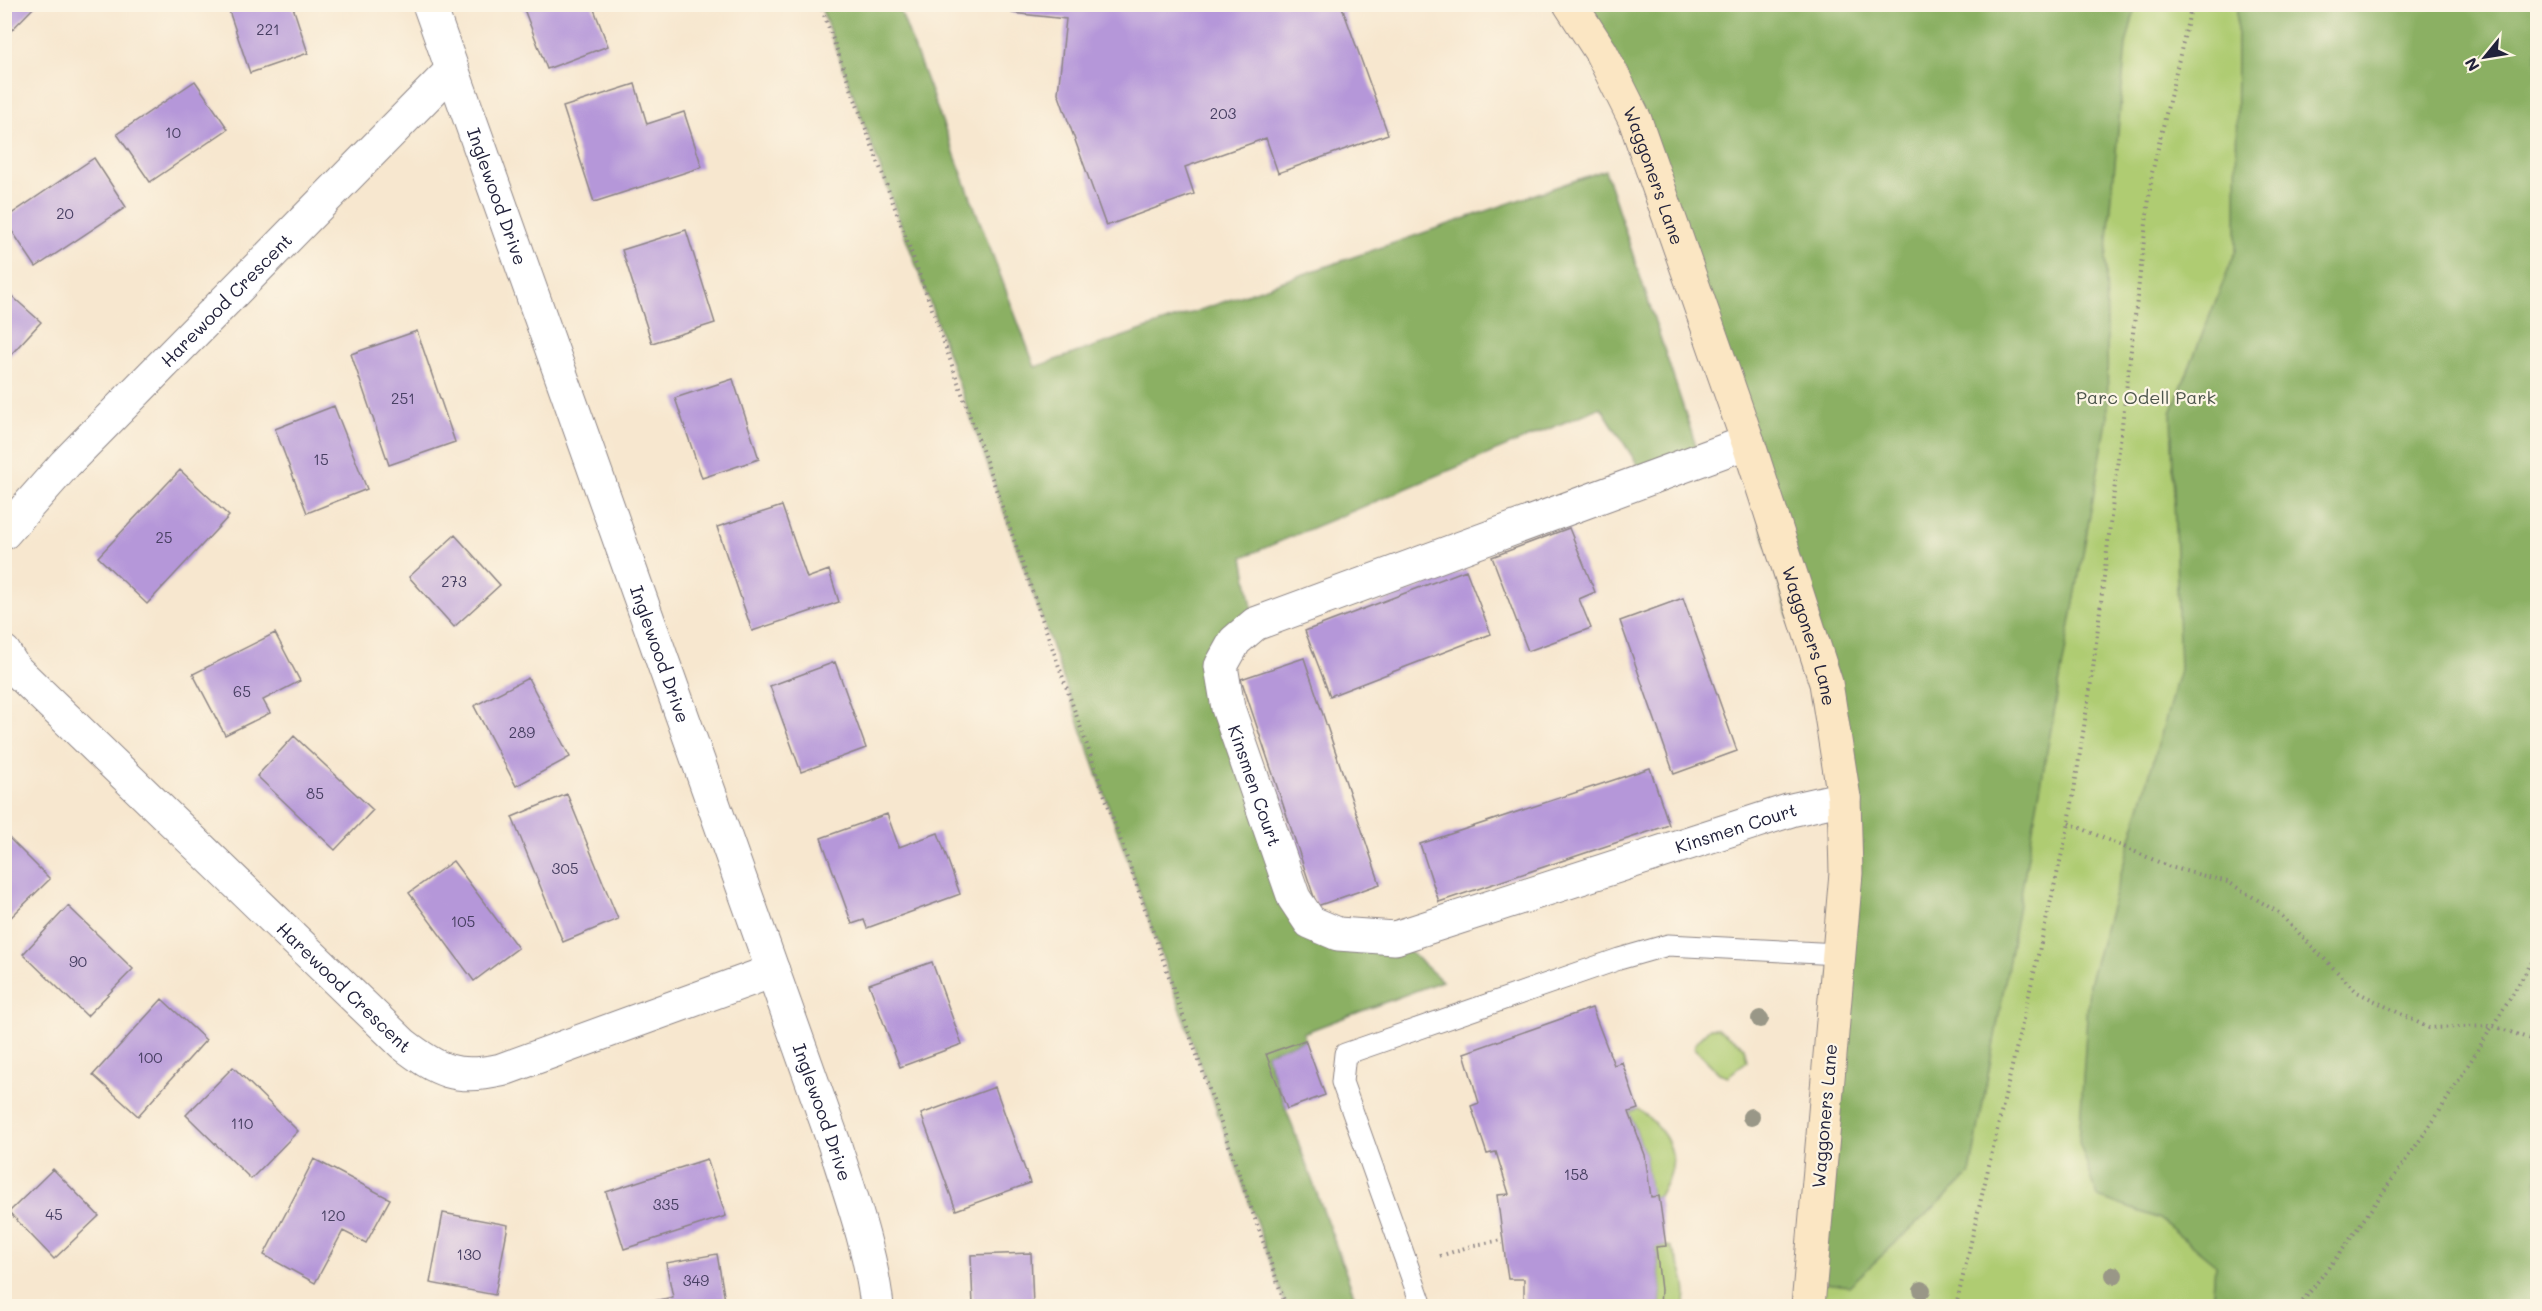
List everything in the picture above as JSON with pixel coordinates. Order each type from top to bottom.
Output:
[{"type":"street","name":"Inglewood Drive","points":[[429,4],[834,1143],[876,1290],[877,1306]]},
{"type":"street","name":"Waggoners Lane","points":[[1570,4],[1601,52],[1635,120],[1748,442],[1826,683],[1844,798],[1846,873],[1808,1306]]},
{"type":"street","name":"Harewood Crescent","points":[[4,533],[65,464],[452,70]]},
{"type":"street","name":"Kinsmen Court","points":[[1748,442],[1255,624],[1235,641],[1221,666],[1228,708],[1294,898],[1310,922],[1338,934],[1395,938],[1791,810],[1844,798]]},
{"type":"street","name":"Harewood Crescent","points":[[4,652],[14,668],[403,1044],[426,1062],[452,1073],[477,1075],[501,1070],[773,971]]},
{"type":"lane","points":[[1422,1306],[1342,1082],[1345,1054],[1619,959],[1668,945],[1838,954]]},
{"type":"path","points":[[820,4],[934,316],[1286,1306]]},
{"type":"path","points":[[1956,1306],[1994,1153],[2069,823],[2094,657],[2152,173],[2192,4]]},
{"type":"path","points":[[2069,823],[2170,867],[2228,882],[2279,913],[2357,992],[2429,1028],[2493,1026],[2530,1039],[2538,1039]]},
{"type":"path","points":[[2299,1306],[2343,1249],[2434,1120],[2538,953]]},
{"type":"path","points":[[1457,1250],[1503,1240]]},
{"type":"green space","points":[[820,5],[898,5],[1035,367],[1605,170],[1700,458],[1646,478],[1601,407],[1243,557],[1255,624],[1221,666],[1310,922],[1395,938],[1442,981],[1303,1033],[1305,1040],[1266,1054],[1358,1306],[1286,1306],[931,306]]},
{"type":"green space","name":"Parc Odell Park","points":[[1570,5],[2537,5],[2537,1306],[1808,1306],[1844,798],[1662,198]]},
{"type":"green space","points":[[1570,5],[2136,5],[2126,45],[2106,260],[2108,416],[1970,1174],[1849,1286],[1810,1281],[1844,798],[1662,198]]},
{"type":"green space","points":[[2237,5],[2537,5],[2537,1306],[2212,1306],[2215,1264],[2160,1219],[2098,1197],[2079,1142],[2089,984],[2180,669],[2171,413],[2236,250]]},
{"type":"green space","points":[[1710,1028],[1717,1028],[1744,1047],[1747,1061],[1728,1076],[1719,1073],[1694,1048],[1697,1041]]},
{"type":"green space","points":[[1638,1109],[1660,1129],[1670,1146],[1672,1165],[1670,1175],[1659,1196],[1651,1197],[1645,1155],[1629,1112]]},
{"type":"green space","points":[[1656,1247],[1671,1247],[1683,1276],[1686,1291],[1684,1306],[1660,1306],[1661,1290]]},
{"type":"building","points":[[4,4],[37,4],[4,38]]},
{"type":"building","points":[[292,4],[308,53],[250,73],[227,5]]},
{"type":"building","points":[[522,4],[592,4],[608,46],[547,69]]},
{"type":"building","points":[[1009,4],[1341,4],[1388,134],[1278,173],[1266,138],[1185,167],[1194,194],[1106,226],[1058,93],[1066,19],[1012,13]]},
{"type":"building","points":[[195,81],[228,129],[150,182],[117,134]]},
{"type":"building","points":[[635,84],[647,124],[684,112],[702,167],[594,202],[563,107]]},
{"type":"building","points":[[94,158],[126,207],[36,267],[4,219]]},
{"type":"building","points":[[686,230],[715,323],[652,343],[622,250]]},
{"type":"building","points":[[4,289],[41,322],[4,362]]},
{"type":"building","points":[[417,331],[455,442],[389,465],[351,354]]},
{"type":"building","points":[[733,379],[759,459],[702,478],[675,398]]},
{"type":"building","points":[[334,406],[367,489],[307,513],[275,429]]},
{"type":"building","points":[[180,470],[229,516],[147,604],[98,557]]},
{"type":"building","points":[[782,506],[807,578],[829,570],[839,602],[752,631],[717,527]]},
{"type":"building","points":[[1569,528],[1595,592],[1579,599],[1591,628],[1528,651],[1492,557]]},
{"type":"building","points":[[455,535],[500,585],[454,627],[409,577]]},
{"type":"building","points":[[1466,570],[1491,634],[1330,696],[1305,631]]},
{"type":"building","points":[[1683,598],[1737,751],[1674,774],[1620,621]]},
{"type":"building","points":[[275,633],[300,681],[263,700],[270,713],[225,735],[193,674]]},
{"type":"building","points":[[1304,658],[1380,884],[1317,906],[1241,679]]},
{"type":"building","points":[[835,662],[866,748],[801,772],[770,686]]},
{"type":"building","points":[[528,678],[570,757],[516,786],[474,706]]},
{"type":"building","points":[[294,736],[373,810],[335,850],[257,776]]},
{"type":"building","points":[[1650,768],[1669,825],[1439,902],[1420,844]]},
{"type":"building","points":[[567,794],[618,919],[563,942],[512,817]]},
{"type":"building","points":[[887,814],[899,847],[938,833],[960,894],[867,928],[864,920],[852,924],[821,838]]},
{"type":"building","points":[[4,833],[50,879],[4,924]]},
{"type":"building","points":[[453,861],[518,948],[474,981],[409,893]]},
{"type":"building","points":[[68,906],[133,969],[87,1016],[23,954]]},
{"type":"building","points":[[932,962],[962,1044],[900,1067],[869,984]]},
{"type":"building","points":[[162,999],[206,1040],[138,1116],[93,1075]]},
{"type":"building","points":[[1592,1008],[1614,1065],[1622,1062],[1638,1109],[1629,1112],[1645,1155],[1651,1197],[1659,1196],[1666,1246],[1656,1247],[1661,1290],[1660,1306],[1524,1306],[1524,1279],[1508,1279],[1497,1195],[1509,1194],[1496,1152],[1487,1154],[1471,1106],[1479,1103],[1464,1053]]},
{"type":"building","points":[[1305,1040],[1325,1095],[1287,1109],[1266,1054]]},
{"type":"building","points":[[233,1067],[298,1131],[251,1179],[186,1115]]},
{"type":"building","points":[[995,1087],[1030,1183],[956,1210],[921,1114]]},
{"type":"building","points":[[314,1159],[390,1199],[366,1243],[343,1231],[315,1283],[264,1255]]},
{"type":"building","points":[[707,1159],[726,1216],[624,1249],[606,1192]]},
{"type":"building","points":[[53,1169],[99,1216],[54,1259],[9,1212]]},
{"type":"building","points":[[443,1213],[508,1225],[495,1295],[430,1283]]},
{"type":"building","points":[[1031,1253],[1033,1306],[973,1306],[971,1255]]},
{"type":"building","points":[[717,1254],[726,1306],[654,1306],[653,1301],[673,1297],[666,1263]]}]
